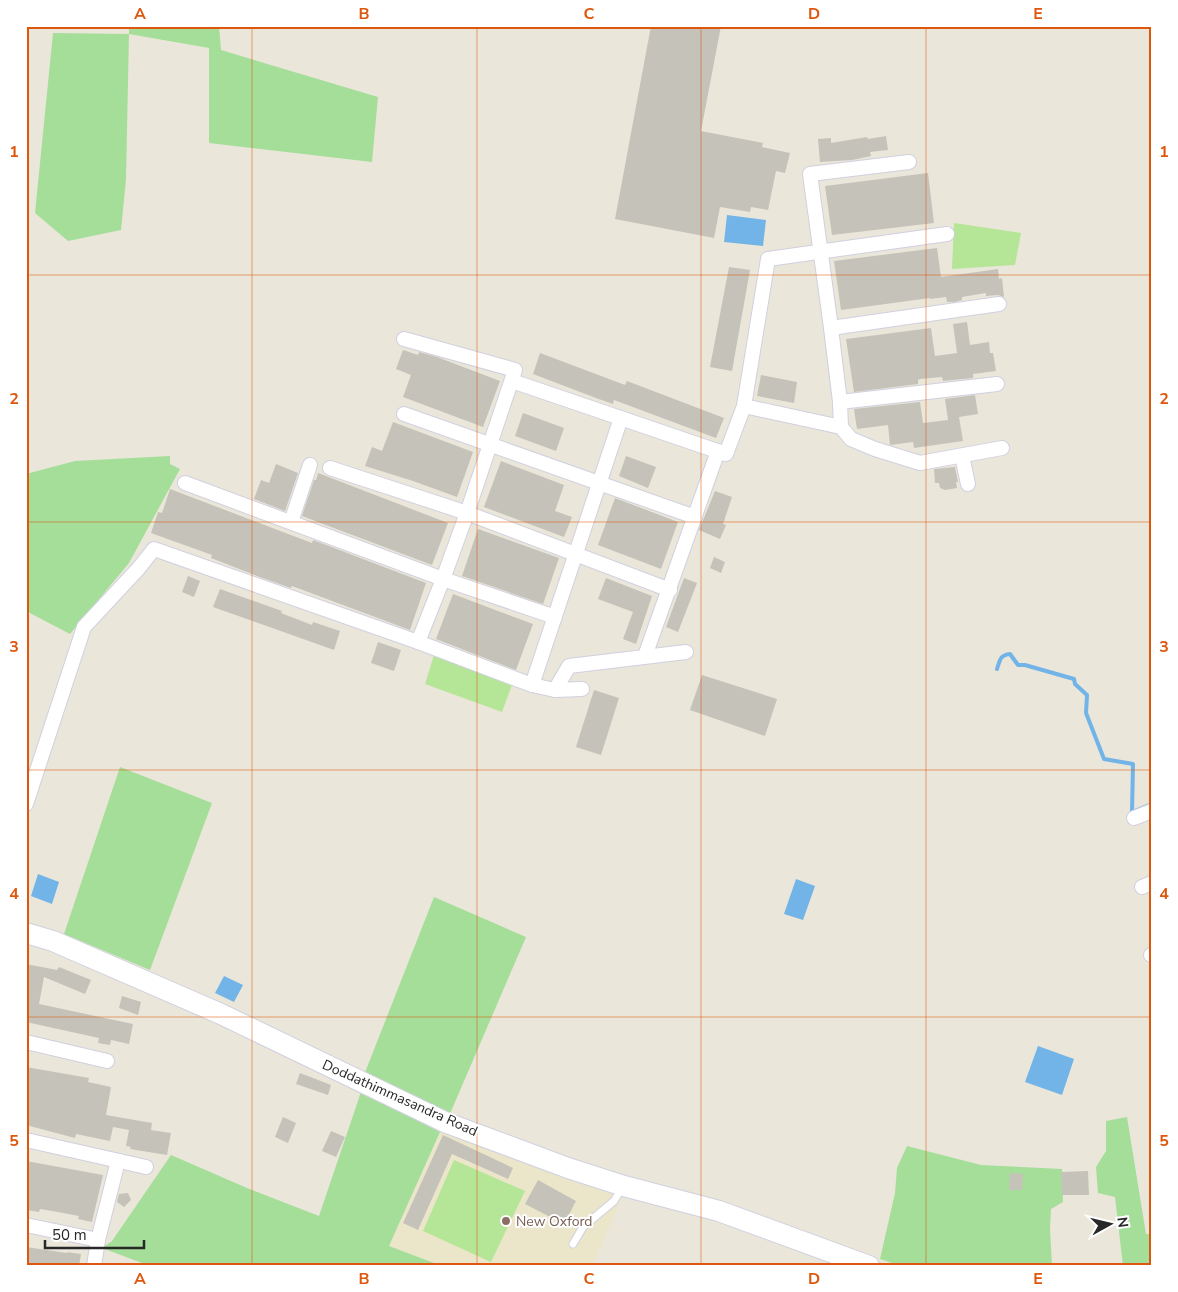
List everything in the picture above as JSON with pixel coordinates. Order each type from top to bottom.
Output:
[{"type":"street","points":[[909,162],[810,174],[832,328],[841,427],[851,439],[875,449],[920,462],[1002,448]]},
{"type":"street","points":[[512,381],[726,454],[744,406],[768,259],[947,234]]},
{"type":"street","points":[[832,328],[999,304]]},
{"type":"street","points":[[404,339],[515,370],[443,579],[418,642]]},
{"type":"street","points":[[840,402],[997,384]]},
{"type":"street","points":[[744,406],[841,427]]},
{"type":"street","points":[[404,414],[695,517]]},
{"type":"street","points":[[532,685],[621,418]]},
{"type":"street","points":[[645,656],[718,451]]},
{"type":"street","points":[[962,456],[968,484]]},
{"type":"street","points":[[291,522],[310,465]]},
{"type":"street","points":[[330,468],[466,513],[670,590]]},
{"type":"street","points":[[185,482],[443,579],[555,617]]},
{"type":"street","points":[[26,804],[84,627],[154,549],[418,642],[532,685],[555,690],[582,689]]},
{"type":"street","points":[[555,690],[569,666],[686,652]]},
{"type":"street","points":[[1134,818],[1152,811]]},
{"type":"street","name":"Doddathimmasandra Road","points":[[26,933],[53,941],[220,1014],[447,1122],[568,1168],[624,1186],[719,1212],[869,1266]]},
{"type":"street","points":[[26,1042],[107,1061]]},
{"type":"street","points":[[26,1140],[146,1167]]},
{"type":"street","points":[[94,1266],[98,1240],[118,1161]]},
{"type":"street","points":[[26,1225],[98,1240]]},
{"type":"lane","points":[[573,1244],[583,1227],[614,1200],[624,1186]]},
{"type":"shaded area","name":"New Oxford","points":[[440,1132],[622,1197],[593,1266],[442,1266],[389,1246]]},
{"type":"green space","points":[[129,26],[219,26],[221,50],[378,97],[372,162],[209,143],[209,48],[129,34]]},
{"type":"green space","points":[[53,33],[129,34],[126,179],[121,230],[68,241],[35,213]]},
{"type":"green space","points":[[954,223],[1021,233],[1015,265],[952,269]]},
{"type":"green space","points":[[170,456],[170,464],[180,469],[129,563],[70,634],[26,611],[26,474],[75,461]]},
{"type":"green space","points":[[434,655],[512,685],[502,712],[425,684]]},
{"type":"green space","points":[[120,767],[212,803],[150,970],[64,934]]},
{"type":"green space","points":[[434,897],[526,937],[449,1116],[364,1075]]},
{"type":"green space","points":[[361,1092],[440,1132],[389,1246],[442,1266],[150,1266],[102,1248],[112,1241],[171,1155],[247,1188],[319,1216]]},
{"type":"green space","points":[[1127,1117],[1146,1234],[1152,1234],[1152,1266],[1123,1266],[1115,1197],[1098,1193],[1096,1167],[1106,1151],[1106,1121]]},
{"type":"green space","points":[[907,1146],[981,1165],[1062,1169],[1063,1202],[1051,1209],[1052,1266],[901,1266],[880,1259],[895,1193],[897,1168]]},
{"type":"green space","points":[[454,1160],[525,1191],[491,1262],[423,1231]]},
{"type":"water","points":[[727,215],[766,220],[763,246],[724,242]]},
{"type":"water","points":[[38,874],[59,882],[52,904],[31,896]]},
{"type":"water","points":[[796,879],[815,886],[803,920],[784,914]]},
{"type":"water","points":[[224,976],[243,985],[234,1002],[215,993]]},
{"type":"water","points":[[1038,1046],[1074,1059],[1062,1095],[1025,1082]]},
{"type":"building","points":[[651,26],[721,26],[701,131],[763,143],[762,147],[790,153],[785,173],[776,171],[768,210],[751,207],[750,212],[720,207],[714,238],[615,219]]},
{"type":"building","points":[[886,136],[888,150],[870,152],[871,156],[852,160],[820,162],[818,139],[831,138],[831,143]]},
{"type":"building","points":[[928,173],[934,223],[832,235],[825,186]]},
{"type":"building","points":[[937,248],[941,277],[998,269],[999,279],[1002,278],[1004,297],[998,295],[986,296],[986,293],[962,297],[962,300],[954,302],[947,302],[946,297],[930,298],[841,310],[834,261]]},
{"type":"building","points":[[729,267],[750,270],[732,371],[710,367]]},
{"type":"building","points":[[967,322],[970,345],[989,342],[990,353],[993,353],[996,371],[973,374],[973,378],[943,381],[942,377],[920,379],[918,384],[854,392],[846,339],[931,328],[935,356],[957,353],[953,324]]},
{"type":"building","points":[[403,350],[418,355],[419,352],[437,357],[500,381],[483,427],[403,397],[411,375],[396,369]]},
{"type":"building","points":[[540,353],[625,385],[627,381],[724,418],[716,438],[614,400],[613,404],[533,374]]},
{"type":"building","points":[[761,375],[797,382],[794,403],[757,396]]},
{"type":"building","points":[[975,395],[978,414],[959,417],[963,441],[914,448],[913,442],[890,445],[888,425],[857,429],[854,409],[920,402],[923,423],[948,420],[945,399]]},
{"type":"building","points":[[523,413],[564,428],[556,451],[515,436]]},
{"type":"building","points":[[393,422],[473,452],[457,497],[365,466],[372,447],[382,451]]},
{"type":"building","points":[[626,456],[656,467],[648,488],[619,476]]},
{"type":"building","points":[[501,461],[564,485],[555,511],[572,517],[564,537],[484,507]]},
{"type":"building","points":[[276,464],[298,473],[285,511],[254,499],[261,480],[269,483]]},
{"type":"building","points":[[955,467],[958,482],[956,482],[957,488],[945,490],[940,488],[939,483],[935,483],[934,469]]},
{"type":"building","points":[[318,473],[448,523],[432,565],[302,516]]},
{"type":"building","points":[[170,489],[312,543],[313,540],[426,583],[410,630],[292,586],[291,588],[257,576],[211,558],[212,555],[151,533],[158,512],[162,513]]},
{"type":"building","points":[[715,491],[732,497],[723,524],[726,525],[720,539],[699,530]]},
{"type":"building","points":[[615,498],[678,522],[661,569],[598,545]]},
{"type":"building","points":[[478,529],[559,558],[543,604],[462,576]]},
{"type":"building","points":[[714,557],[725,562],[721,573],[710,568]]},
{"type":"building","points":[[188,576],[200,581],[194,597],[182,592]]},
{"type":"building","points":[[606,578],[652,596],[636,644],[623,639],[633,612],[598,599]]},
{"type":"building","points":[[684,578],[697,583],[678,632],[666,627]]},
{"type":"building","points":[[220,589],[282,611],[281,613],[312,625],[313,622],[340,631],[334,650],[213,607]]},
{"type":"building","points":[[453,594],[533,624],[516,670],[436,639]]},
{"type":"building","points":[[378,642],[401,650],[394,671],[371,663]]},
{"type":"building","points":[[702,675],[777,699],[765,736],[690,710]]},
{"type":"building","points":[[594,690],[619,698],[601,755],[576,747]]},
{"type":"building","points":[[26,964],[57,970],[59,967],[91,980],[85,994],[44,977],[39,1004],[133,1024],[129,1044],[111,1040],[110,1045],[98,1043],[99,1038],[26,1022]]},
{"type":"building","points":[[122,996],[141,1002],[138,1015],[119,1008]]},
{"type":"building","points":[[26,1067],[89,1078],[88,1082],[111,1087],[106,1115],[152,1123],[151,1130],[171,1133],[167,1155],[130,1149],[131,1147],[126,1146],[129,1130],[113,1127],[110,1141],[76,1134],[75,1138],[26,1125]]},
{"type":"building","points":[[300,1073],[331,1085],[328,1095],[296,1084]]},
{"type":"building","points":[[283,1117],[296,1123],[288,1143],[275,1137]]},
{"type":"building","points":[[331,1131],[345,1137],[336,1157],[322,1151]]},
{"type":"building","points":[[443,1135],[513,1168],[508,1179],[452,1154],[418,1230],[403,1223]]},
{"type":"building","points":[[26,1161],[103,1175],[92,1222],[78,1219],[79,1216],[58,1212],[40,1209],[39,1212],[26,1210]]},
{"type":"building","points":[[1088,1171],[1089,1195],[1062,1195],[1061,1172]]},
{"type":"building","points":[[1010,1173],[1023,1174],[1022,1190],[1009,1190]]},
{"type":"building","points":[[538,1180],[576,1201],[564,1224],[525,1204]]},
{"type":"building","points":[[128,1193],[131,1200],[124,1207],[117,1202],[118,1197],[119,1194]]},
{"type":"building","points":[[26,1247],[81,1254],[79,1266],[26,1266]]},
{"type":"waterway","points":[[997,669],[1002,657],[1010,654],[1018,665],[1025,665],[1074,679],[1075,684],[1087,695],[1086,713],[1104,759],[1133,764],[1132,812],[1152,804]]},
{"type":"place","name":"New Oxford","points":[[506,1221]]}]
